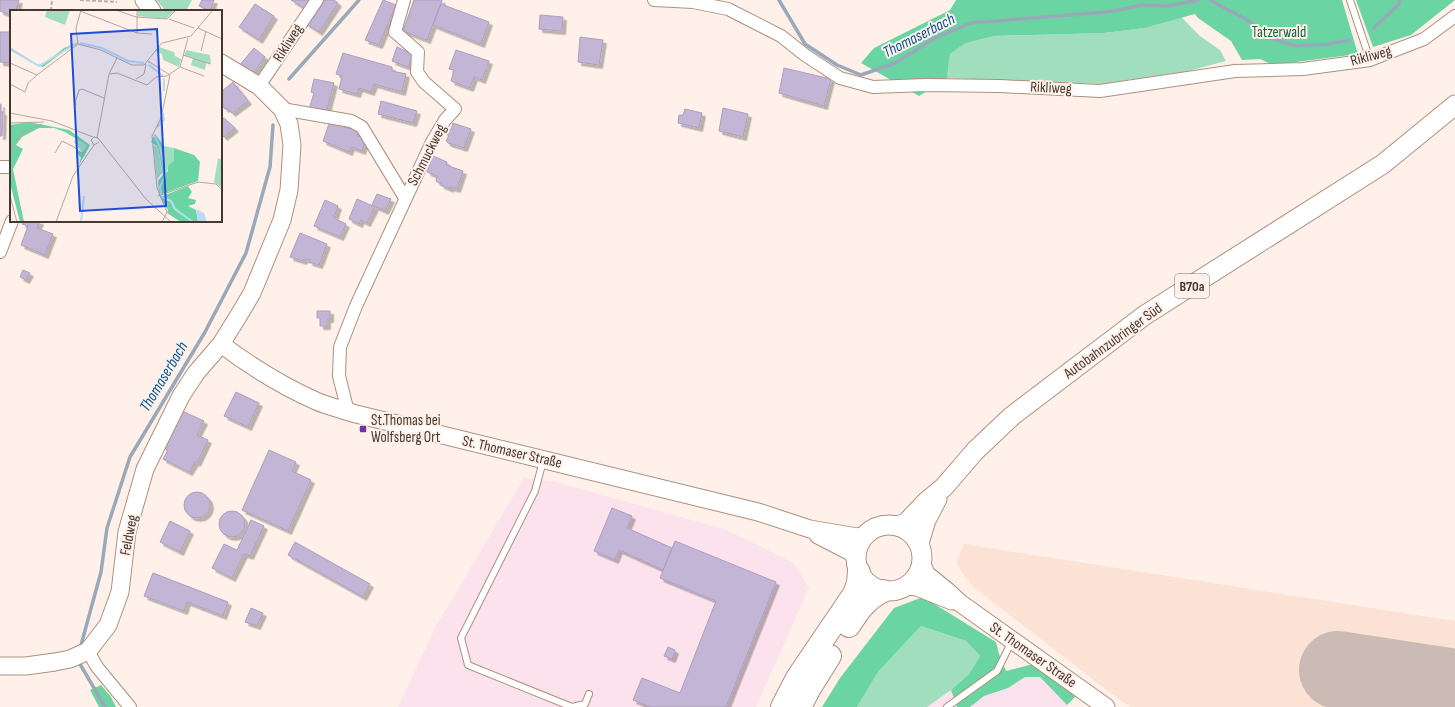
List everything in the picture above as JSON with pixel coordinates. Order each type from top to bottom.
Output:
[{"type":"highway","points":[[782,707],[797,678],[854,594],[858,583],[858,565]]},
{"type":"highway","points":[[800,707],[810,688],[863,605],[874,595],[883,591]]},
{"type":"main road","points":[[144,0],[151,10]]},
{"type":"main road","points":[[220,344],[252,293],[282,220],[289,190],[292,145],[288,124],[282,109],[259,86],[222,64]]},
{"type":"main road","name":"Autobahnzubringer Süd","points":[[898,526],[906,523],[927,501],[944,487],[975,451],[1012,416],[1146,315],[1383,164],[1455,105]]},
{"type":"main road","name":"St. Thomaser Straße","points":[[220,344],[243,361],[318,402],[371,419],[758,512],[810,529],[857,537],[865,536]]},
{"type":"main road","name":"Feldweg","points":[[0,666],[26,666],[70,659],[88,651],[108,625],[120,592],[127,532],[145,469],[181,396],[196,373],[220,344]]},
{"type":"main road","name":"Autobahnzubringer Süd","points":[[919,543],[926,520],[944,487]]},
{"type":"main road","points":[[890,525],[898,526],[906,530],[919,543],[922,553],[922,564],[914,580],[908,586],[891,592],[883,591],[869,584],[858,565],[858,546],[865,536],[876,528],[890,525]]},
{"type":"main road","name":"St. Thomaser Straße","points":[[810,529],[851,552],[858,565]]},
{"type":"main road","name":"St. Thomaser Straße","points":[[922,564],[926,574],[960,603],[1106,707]]},
{"type":"main road","name":"St. Thomaser Straße","points":[[908,586],[917,587],[942,598],[960,603]]},
{"type":"street","name":"Rikliweg","points":[[259,86],[317,0]]},
{"type":"street","name":"Schmuckweg","points":[[348,412],[339,376],[340,348],[356,306],[405,198],[432,142],[445,120],[455,109],[424,82],[417,72],[418,52],[395,32],[404,0]]},
{"type":"street","name":"Rikliweg","points":[[654,0],[693,2],[728,9],[781,36],[805,55],[840,78],[873,87],[926,85],[1000,86],[1100,91],[1235,70],[1303,69],[1370,60],[1424,39],[1455,16]]},
{"type":"street","name":"Schmuckweg","points":[[282,109],[351,121],[362,127],[405,198]]},
{"type":"street","points":[[0,167],[10,166]]},
{"type":"street","points":[[0,252],[12,222]]},
{"type":"street","points":[[88,651],[97,667],[130,707]]},
{"type":"lane","points":[[1350,0],[1370,60]]},
{"type":"lane","points":[[544,460],[534,490],[461,638],[468,665],[572,707],[585,704],[589,694]]},
{"type":"lane","points":[[947,707],[997,671],[1012,640]]},
{"type":"path","points":[[51,10],[52,0]]},
{"type":"path","points":[[80,0],[117,2]]},
{"type":"shaded area","points":[[524,478],[556,482],[727,530],[794,563],[809,588],[756,707],[398,707],[436,626]]},
{"type":"shaded area","points":[[964,544],[1455,621],[1455,707],[1131,707],[1121,701],[972,586],[956,564]]},
{"type":"shaded area","points":[[1025,677],[1040,677],[1067,705],[1066,707],[970,707],[984,696],[1008,688]]},
{"type":"shaded area","points":[[951,690],[957,707],[927,707]]},
{"type":"green space","points":[[156,0],[192,0],[187,10],[165,10]]},
{"type":"green space","name":"Tatzerwald","points":[[956,0],[1342,0],[1358,54],[1273,65],[1260,59],[1242,60],[1231,41],[1198,18],[1195,14],[1144,28],[1104,33],[994,36],[966,43],[950,54],[947,78],[919,96],[861,63],[874,48],[950,10]]},
{"type":"green space","points":[[1356,0],[1455,0],[1411,35],[1373,47]]},
{"type":"green space","points":[[1181,17],[1200,36],[1220,50],[1226,61],[1188,71],[1101,84],[947,78],[950,54],[966,43],[994,36],[1104,33],[1143,28]]},
{"type":"green space","points":[[923,597],[996,642],[1006,671],[1033,664],[1076,696],[1067,705],[1040,677],[1025,677],[1008,688],[984,696],[970,707],[957,707],[951,690],[969,674],[980,656],[966,641],[921,626],[878,672],[857,707],[822,707],[840,678],[894,608]]},
{"type":"green space","points":[[921,626],[966,641],[980,656],[969,674],[951,690],[927,707],[857,707],[878,672]]},
{"type":"green space","points":[[101,685],[111,697],[116,707],[99,707],[90,690]]},
{"type":"building","points":[[0,0],[19,0],[16,10],[10,10],[10,15],[0,11]]},
{"type":"building","points":[[202,0],[214,0],[210,10],[199,6]]},
{"type":"building","points":[[291,0],[312,0],[306,9]]},
{"type":"building","points":[[321,0],[334,0],[338,3],[319,32],[305,23]]},
{"type":"building","points":[[383,0],[396,5],[379,45],[365,40]]},
{"type":"building","points":[[414,0],[442,0],[427,40],[403,31]]},
{"type":"building","points":[[255,4],[274,16],[259,40],[239,27]]},
{"type":"building","points":[[441,4],[489,22],[481,44],[433,25]]},
{"type":"building","points":[[540,15],[563,17],[562,31],[539,29]]},
{"type":"building","points":[[0,32],[10,32],[10,63],[0,62]]},
{"type":"building","points":[[580,37],[603,40],[599,65],[578,62]]},
{"type":"building","points":[[397,47],[414,55],[408,67],[392,61]]},
{"type":"building","points":[[254,48],[265,57],[252,75],[239,66]]},
{"type":"building","points":[[456,50],[489,61],[482,80],[474,77],[470,88],[451,81],[454,70],[449,69]]},
{"type":"building","points":[[343,53],[392,67],[392,71],[406,74],[402,92],[374,84],[371,92],[359,88],[357,94],[339,89],[342,76],[336,74]]},
{"type":"building","points":[[784,68],[831,79],[824,106],[779,93]]},
{"type":"building","points":[[314,79],[334,83],[326,114],[309,109],[314,93],[311,92]]},
{"type":"building","points":[[233,82],[248,101],[232,113],[222,105],[222,91]]},
{"type":"building","points":[[381,101],[417,111],[413,123],[378,114]]},
{"type":"building","points":[[0,104],[1,112],[3,112],[2,136],[0,136]]},
{"type":"building","points":[[723,108],[748,114],[743,137],[719,131]]},
{"type":"building","points":[[685,109],[702,113],[699,128],[678,123],[679,115],[683,115]]},
{"type":"building","points":[[224,118],[235,128],[224,137],[222,135],[222,119]]},
{"type":"building","points":[[330,121],[345,124],[344,127],[359,131],[357,136],[366,139],[362,151],[351,147],[349,152],[323,141]]},
{"type":"building","points":[[453,123],[471,129],[464,148],[446,141],[449,135],[447,135],[448,128],[451,130]]},
{"type":"building","points":[[433,156],[447,162],[446,165],[463,171],[457,189],[450,187],[450,189],[441,185],[436,181],[437,176],[427,172]]},
{"type":"building","points":[[377,194],[391,199],[385,211],[372,205]]},
{"type":"building","points":[[357,199],[375,207],[367,223],[361,220],[359,224],[349,219]]},
{"type":"building","points":[[325,200],[338,206],[334,218],[346,224],[340,237],[314,226]]},
{"type":"building","points":[[23,222],[40,222],[37,228],[53,234],[45,255],[21,245],[28,226],[22,224]]},
{"type":"building","points":[[300,233],[327,244],[319,265],[309,262],[310,260],[304,259],[303,261],[290,257]]},
{"type":"building","points":[[23,270],[30,273],[26,280],[20,277]]},
{"type":"building","points":[[317,311],[330,311],[330,319],[327,319],[327,326],[320,326],[320,318],[317,318]]},
{"type":"building","points":[[236,392],[259,403],[248,427],[224,416]]},
{"type":"building","points":[[180,410],[204,421],[197,435],[208,440],[197,463],[195,462],[189,472],[163,459],[168,450],[163,448]]},
{"type":"building","points":[[269,450],[296,462],[292,471],[311,480],[288,531],[242,510]]},
{"type":"building","points":[[197,492],[206,496],[210,505],[206,514],[197,518],[188,514],[184,505],[188,496]]},
{"type":"building","points":[[612,508],[632,516],[627,528],[672,548],[663,570],[619,550],[615,560],[594,551]]},
{"type":"building","points":[[232,511],[241,515],[245,524],[241,533],[232,537],[223,533],[219,524],[223,515]]},
{"type":"building","points":[[251,520],[264,526],[250,556],[244,554],[232,578],[212,568],[224,544],[237,550]]},
{"type":"building","points":[[170,521],[190,531],[180,552],[160,542]]},
{"type":"building","points":[[675,541],[776,582],[726,707],[651,707],[633,700],[642,678],[680,693],[716,601],[660,578]]},
{"type":"building","points":[[295,542],[370,584],[363,597],[288,555]]},
{"type":"building","points":[[153,573],[228,602],[223,616],[187,602],[184,611],[144,596]]},
{"type":"building","points":[[251,608],[263,613],[257,626],[245,622]]},
{"type":"building","points":[[668,647],[675,650],[672,659],[664,656]]},
{"type":"waterway","name":"Thomaserbach","points":[[289,79],[359,0]]},
{"type":"waterway","name":"Thomaserbach","points":[[779,0],[805,44],[837,65],[861,75],[895,63],[935,38],[971,23],[1107,12],[1144,5],[1168,6],[1199,0]]},
{"type":"waterway","name":"Thomaserbach","points":[[1210,0],[1247,20],[1270,38],[1296,46],[1328,44],[1350,40]]},
{"type":"waterway","name":"Thomaserbach","points":[[1374,28],[1398,5],[1400,0]]},
{"type":"waterway","name":"Thomaserbach","points":[[81,645],[101,572],[107,528],[130,457],[205,332],[246,253],[270,167],[273,125]]},
{"type":"waterway","name":"Thomaserbach","points":[[80,664],[105,707]]},
{"type":"runway","points":[[1338,670],[1455,688]]},
{"type":"place","name":"St.Thomas bei Wolfsberg Ort","points":[[363,429]]}]
